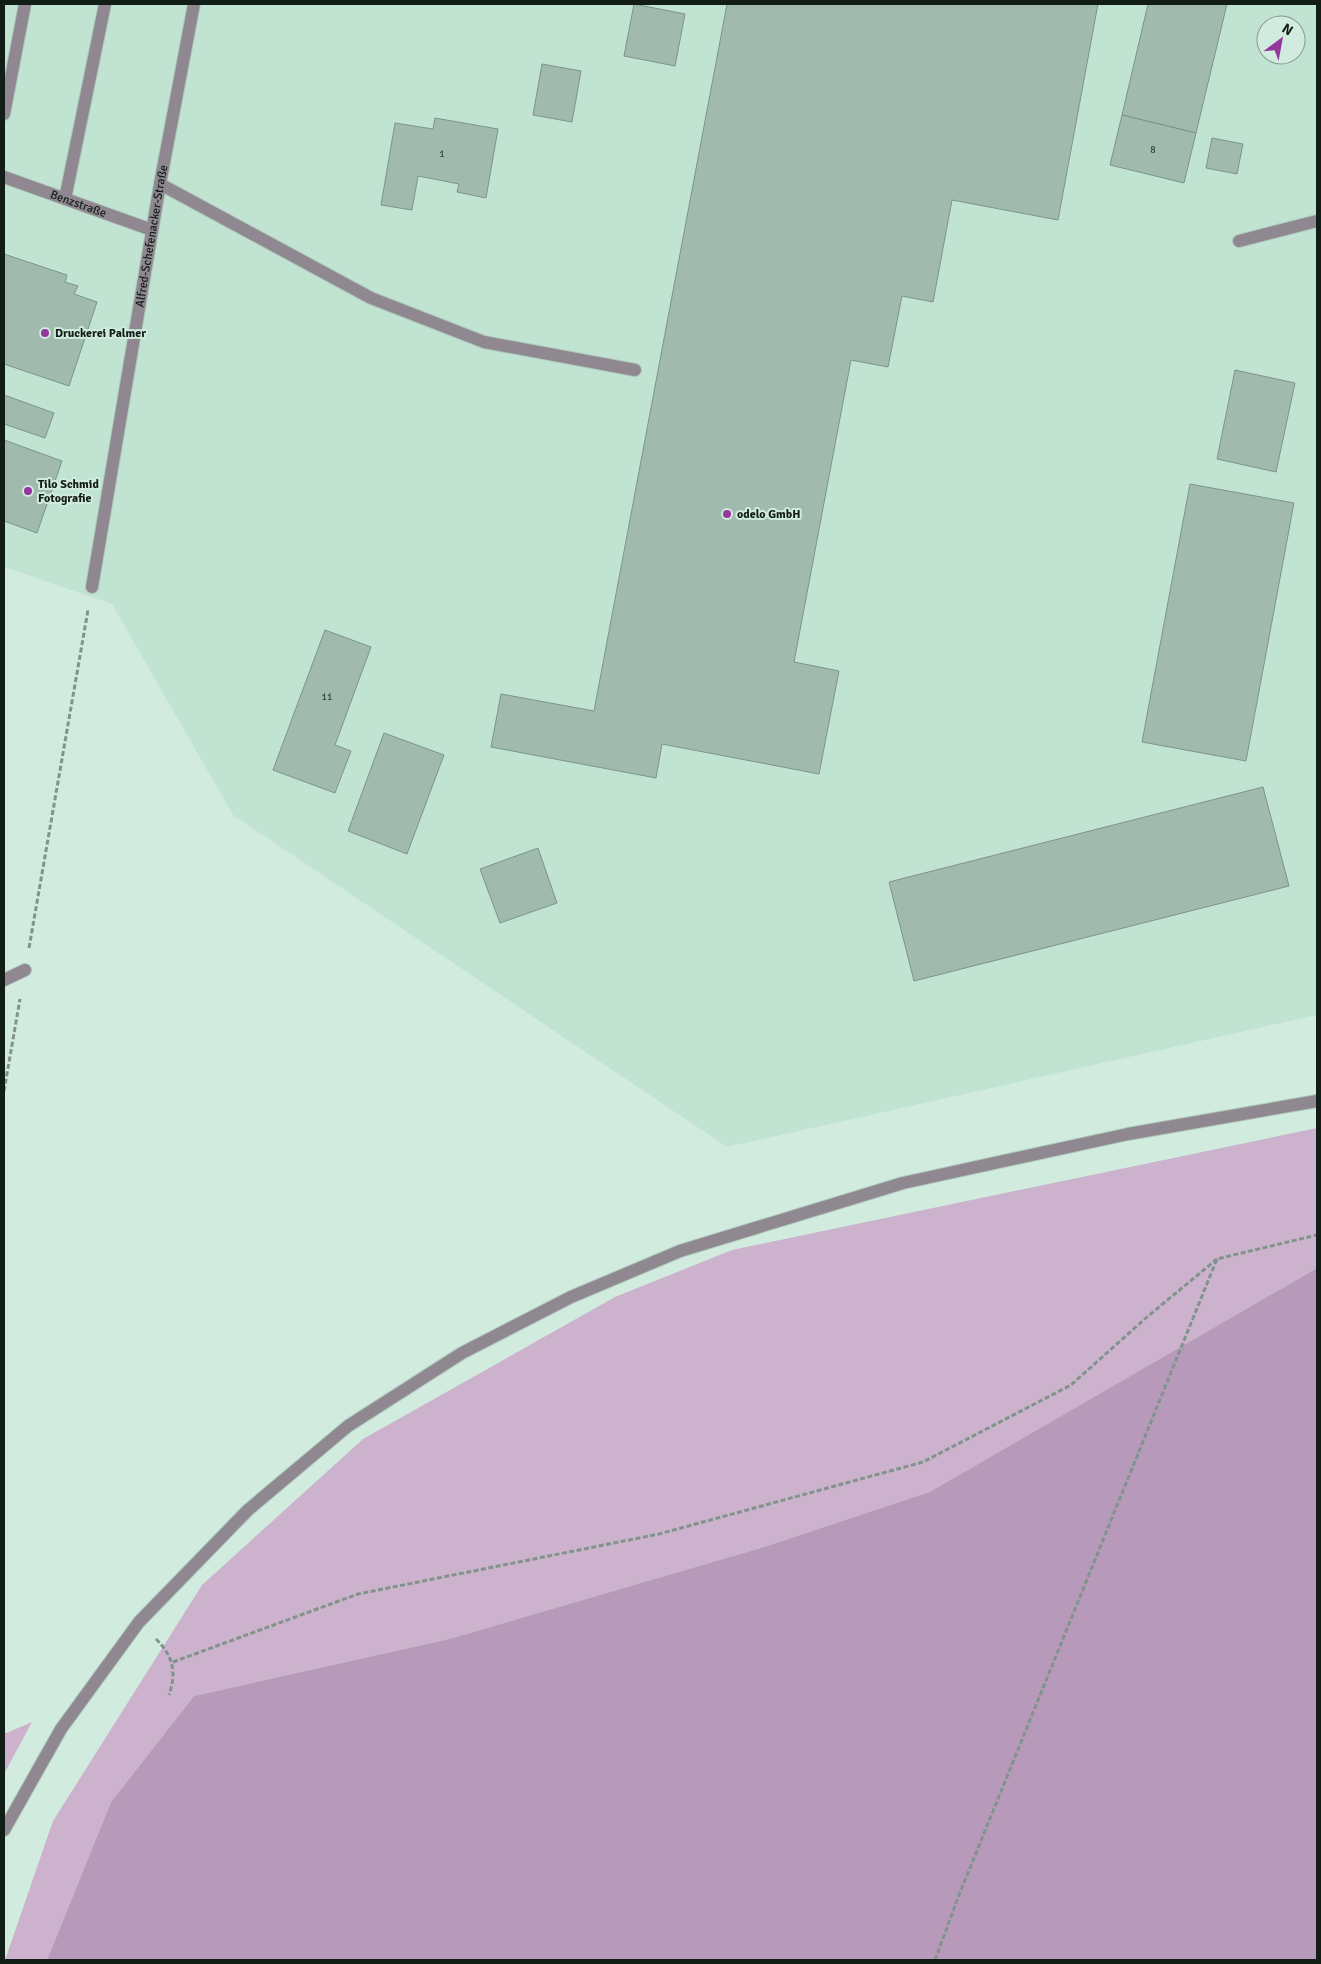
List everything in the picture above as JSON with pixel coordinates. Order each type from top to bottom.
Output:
[{"type":"street","points":[[4,114],[24,4]]},
{"type":"street","points":[[64,199],[104,4]]},
{"type":"street","name":"Alfred-Schefenacker-Straße","points":[[92,587],[160,184],[194,4]]},
{"type":"street","name":"Benzstraße","points":[[4,177],[152,230]]},
{"type":"street","points":[[160,184],[371,298],[475,339],[635,370]]},
{"type":"street","points":[[1239,241],[1317,221]]},
{"type":"street","points":[[4,980],[25,970]]},
{"type":"street","points":[[4,1830],[61,1729],[139,1622],[248,1510],[348,1426],[462,1353],[571,1297],[680,1251],[903,1183],[1128,1134],[1317,1101]]},
{"type":"path","points":[[4,1091],[92,587]]},
{"type":"path","points":[[172,1662],[358,1594],[659,1534],[923,1462],[1071,1385],[1147,1317],[1217,1259],[1317,1235]]},
{"type":"path","points":[[935,1960],[959,1896],[1217,1259]]},
{"type":"path","points":[[139,1622],[162,1646],[172,1662],[173,1683],[169,1695]]},
{"type":"shaded area","points":[[4,4],[1317,4],[1317,1015],[727,1147],[233,815],[112,604],[4,567]]},
{"type":"shaded area","points":[[1317,1128],[1317,1268],[931,1492],[764,1547],[449,1639],[194,1696],[111,1802],[47,1960],[5,1960],[53,1821],[202,1585],[363,1439],[615,1297],[732,1250]]},
{"type":"shaded area","points":[[1317,1268],[1317,1960],[47,1960],[111,1802],[194,1696],[449,1639],[764,1547],[930,1492]]},
{"type":"shaded area","points":[[32,1722],[4,1774],[4,1734]]},
{"type":"building","points":[[634,4],[685,14],[675,66],[624,56]]},
{"type":"building","name":"odelo GmbH","points":[[727,4],[1098,4],[1058,220],[952,200],[933,302],[902,296],[888,367],[851,360],[794,662],[839,671],[819,774],[662,744],[656,778],[491,747],[501,694],[594,711]]},
{"type":"building","points":[[1148,4],[1227,4],[1196,133],[1122,115]]},
{"type":"building","points":[[542,64],[581,71],[572,122],[533,115]]},
{"type":"building","points":[[1122,115],[1196,133],[1184,183],[1110,165]]},
{"type":"building","points":[[435,118],[498,129],[486,198],[457,192],[459,184],[418,176],[412,210],[381,205],[395,123],[433,129]]},
{"type":"building","points":[[1212,138],[1243,144],[1237,174],[1206,168]]},
{"type":"building","name":"Druckerei Palmer","points":[[4,254],[67,275],[65,282],[78,286],[74,294],[97,302],[69,386],[4,364]]},
{"type":"building","points":[[1235,370],[1295,383],[1276,472],[1217,459]]},
{"type":"building","points":[[4,395],[54,413],[45,438],[4,424]]},
{"type":"building","name":"Tilo Schmid Fotografie","points":[[4,440],[62,461],[37,533],[4,521]]},
{"type":"building","points":[[1190,484],[1294,503],[1246,761],[1142,742]]},
{"type":"building","points":[[325,630],[371,647],[335,745],[351,751],[335,793],[273,770]]},
{"type":"building","points":[[384,733],[444,755],[407,854],[348,831]]},
{"type":"building","points":[[1263,787],[1289,886],[914,981],[889,882]]},
{"type":"building","points":[[538,848],[557,903],[500,923],[480,869]]},
{"type":"place","name":"Druckerei Palmer","points":[[45,333]]},
{"type":"place","name":"Tilo Schmid Fotografie","points":[[28,491]]},
{"type":"place","name":"odelo GmbH","points":[[727,514]]}]
